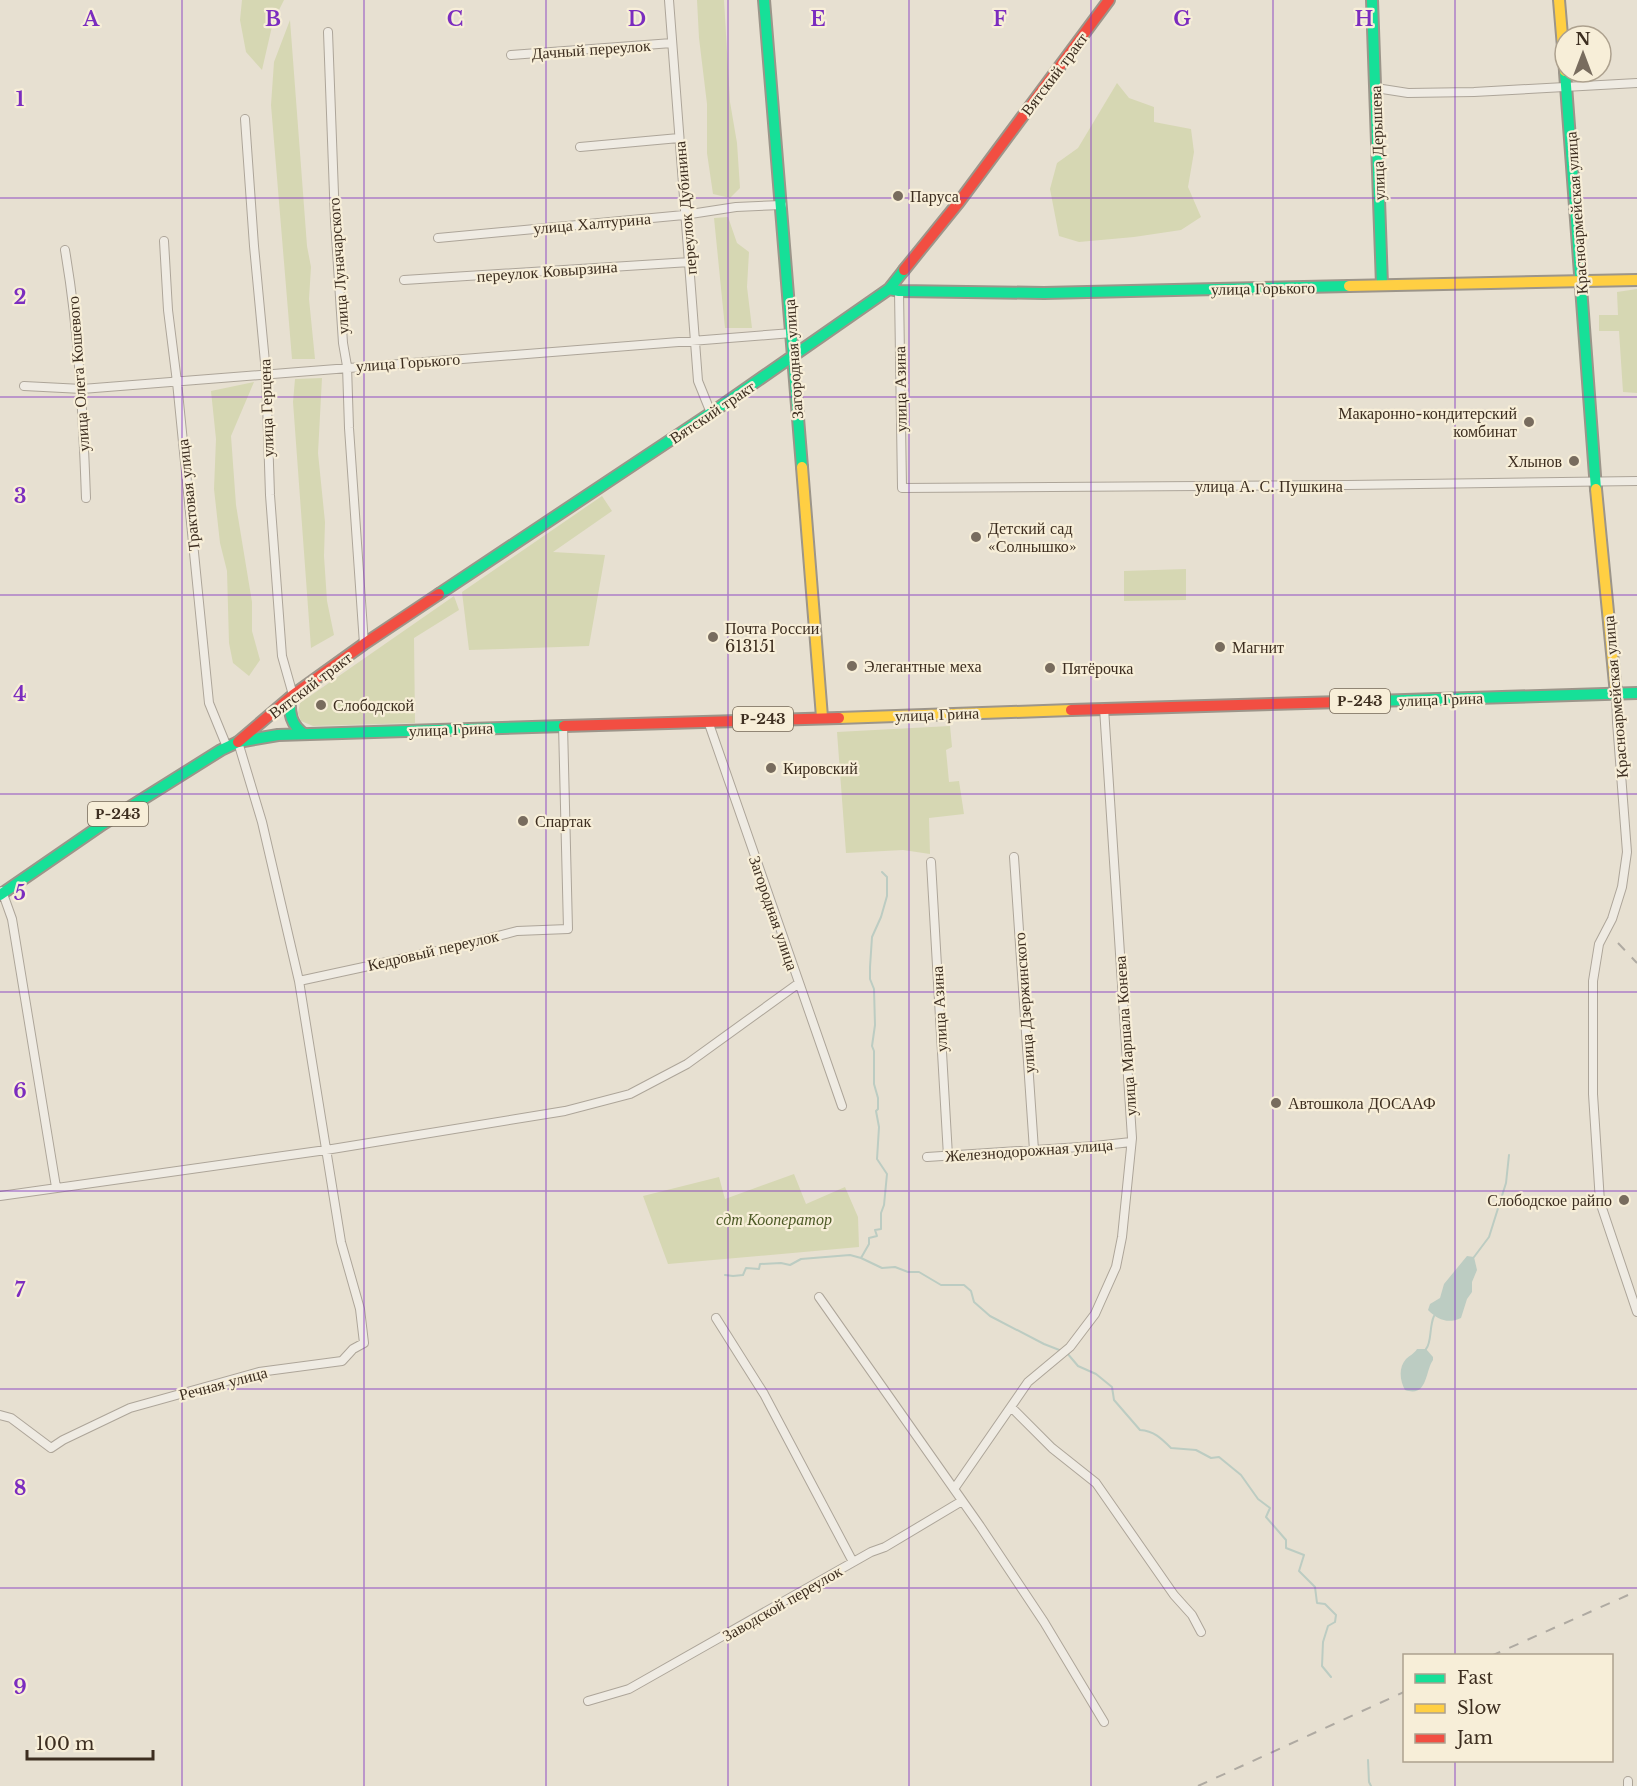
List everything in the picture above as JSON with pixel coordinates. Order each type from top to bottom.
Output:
[{"type":"main road","name":"Загородная улица","points":[[764,0],[822,717]]},
{"type":"main road","name":"Вятский тракт","points":[[238,742],[291,697],[364,644],[894,290],[1109,0]]},
{"type":"main road","name":"улица Дерышева","points":[[1371,0],[1382,285]]},
{"type":"main road","name":"Красноармейская улица","points":[[1558,0],[1560,24]]},
{"type":"main road","name":"Красноармейская улица","points":[[1566,85],[1595,480],[1616,694]]},
{"type":"main road","name":"улица Горького","points":[[894,290],[1044,292],[1637,280]]},
{"type":"main road","name":"улица Грина","points":[[238,742],[278,735],[304,734],[1637,693]]},
{"type":"main road","points":[[291,697],[291,720],[304,734]]},
{"type":"main road","name":"Р-243","points":[[1,892],[102,824],[238,742]]},
{"type":"street","name":"переулок Дубинина","points":[[669,0],[698,381],[711,413]]},
{"type":"street","name":"улица Луначарского","points":[[328,32],[335,221],[343,343],[347,366],[364,644]]},
{"type":"street","name":"Дачный переулок","points":[[511,55],[672,43]]},
{"type":"street","points":[[1376,88],[1408,93],[1474,92],[1566,85],[1637,83]]},
{"type":"street","name":"улица Герцена","points":[[245,119],[266,373],[270,495],[282,656],[291,697]]},
{"type":"street","points":[[580,147],[679,138]]},
{"type":"street","name":"улица Халтурина","points":[[438,238],[684,215],[736,207],[782,205]]},
{"type":"street","name":"Трактовая улица","points":[[164,241],[168,310],[209,703],[227,747]]},
{"type":"street","name":"улица Олега Кошевого","points":[[65,250],[74,300],[82,389],[86,498]]},
{"type":"street","name":"переулок Ковырзина","points":[[404,280],[690,262]]},
{"type":"street","name":"улица Азина","points":[[894,290],[902,488]]},
{"type":"street","name":"улица Горького","points":[[24,386],[82,389],[347,366],[792,333]]},
{"type":"street","name":"улица А. С. Пушкина","points":[[902,488],[1337,486],[1637,481]]},
{"type":"street","name":"Красноармейская улица","points":[[1616,694],[1628,852],[1622,887],[1612,919],[1599,944],[1593,981],[1593,1094],[1600,1202],[1637,1312]]},
{"type":"street","name":"улица Маршала Конева","points":[[954,1489],[1028,1382],[1064,1352],[1095,1314],[1116,1267],[1122,1233],[1131,1142],[1128,1061],[1104,708]]},
{"type":"street","name":"Загородная улица","points":[[708,721],[842,1106]]},
{"type":"street","name":"Кедровый переулок","points":[[299,981],[447,949],[517,931],[568,929],[563,725]]},
{"type":"street","points":[[238,742],[262,822],[299,981],[326,1150]]},
{"type":"street","name":"улица Дзержинского","points":[[1014,857],[1034,1150]]},
{"type":"street","name":"улица Азина","points":[[931,862],[948,1156]]},
{"type":"street","points":[[1,892],[12,920],[56,1188]]},
{"type":"street","points":[[0,1196],[326,1150],[565,1111],[630,1094],[687,1064],[799,983]]},
{"type":"street","name":"Железнодорожная улица","points":[[927,1157],[1131,1142]]},
{"type":"street","name":"Речная улица","points":[[0,1415],[11,1418],[51,1448],[80,1431],[130,1408],[259,1372],[342,1361],[353,1349],[364,1343],[360,1309],[342,1242],[326,1150]]},
{"type":"street","points":[[819,1297],[1044,1622],[1104,1722]]},
{"type":"street","name":"Заводской переулок","points":[[588,1701],[629,1689],[853,1562],[764,1394],[716,1318]]},
{"type":"street","points":[[1011,1407],[1052,1448],[1096,1483],[1173,1595],[1192,1615],[1201,1632]]},
{"type":"street","points":[[853,1562],[885,1547],[962,1501]]},
{"type":"green space","points":[[242,0],[284,0],[273,22],[262,70],[246,52],[240,20]]},
{"type":"green space","points":[[697,0],[724,0],[730,102],[737,143],[740,188],[730,198],[713,194],[707,153],[707,104]]},
{"type":"green space","points":[[290,20],[307,246],[311,267],[309,299],[315,359],[292,359],[271,105],[274,62]]},
{"type":"green space","points":[[1117,83],[1129,98],[1154,107],[1154,122],[1191,129],[1194,152],[1188,187],[1201,217],[1181,230],[1134,237],[1079,242],[1059,236],[1050,189],[1057,163],[1078,148]]},
{"type":"green space","points":[[728,217],[737,243],[749,252],[747,287],[752,328],[725,328],[714,218]]},
{"type":"green space","points":[[1637,289],[1637,393],[1623,392],[1619,331],[1599,331],[1599,315],[1618,315],[1617,292]]},
{"type":"green space","points":[[322,378],[318,453],[325,522],[324,556],[327,601],[334,635],[311,648],[293,402],[295,379]]},
{"type":"green space","points":[[254,382],[231,436],[236,505],[252,602],[252,631],[260,660],[249,676],[233,663],[229,643],[227,571],[220,543],[214,489],[216,439],[211,391]]},
{"type":"green space","points":[[602,496],[612,511],[553,552],[605,555],[589,646],[469,650],[462,592]]},
{"type":"green space","points":[[1186,569],[1186,600],[1124,601],[1124,571]]},
{"type":"green space","points":[[454,596],[459,610],[414,638],[415,723],[313,726],[301,721],[298,713],[300,703]]},
{"type":"green space","points":[[950,726],[952,747],[946,750],[949,782],[959,781],[964,814],[929,818],[930,854],[903,850],[846,853],[837,732]]},
{"type":"green space","name":"сдт Кооператор","points":[[794,1174],[806,1204],[845,1187],[858,1217],[859,1247],[668,1264],[643,1196],[719,1177],[725,1199]]},
{"type":"shaded area","points":[[1467,1256],[1474,1257],[1477,1270],[1472,1282],[1472,1292],[1467,1299],[1461,1318],[1452,1321],[1439,1319],[1428,1310],[1430,1304],[1440,1298],[1444,1284]]},
{"type":"shaded area","points":[[1417,1349],[1426,1349],[1433,1360],[1422,1387],[1418,1390],[1405,1390],[1401,1379],[1402,1366]]},
{"type":"waterway","points":[[861,1258],[869,1244],[869,1238],[877,1236],[875,1230],[881,1229],[887,1174],[877,1159],[878,1098],[874,1084],[872,1046],[875,1025],[874,989],[870,979],[872,937],[887,896],[887,877],[882,872]]},
{"type":"waterway","points":[[1474,1257],[1489,1237],[1506,1183],[1509,1155]]},
{"type":"waterway","points":[[725,1275],[743,1275],[746,1268],[759,1269],[760,1264],[790,1265],[801,1259],[850,1255],[882,1268],[895,1267],[908,1272],[919,1272],[941,1285],[964,1285],[971,1291],[974,1302],[990,1316],[1044,1344],[1067,1353],[1078,1366],[1096,1374],[1112,1387],[1114,1400],[1140,1430],[1157,1436],[1171,1448],[1196,1450],[1211,1458],[1219,1457],[1241,1475],[1258,1499],[1270,1508],[1266,1517],[1286,1540],[1286,1548],[1304,1555],[1299,1571],[1315,1587],[1317,1603],[1325,1604],[1336,1615],[1335,1622],[1328,1626],[1323,1642],[1322,1666],[1331,1677]]},
{"type":"waterway","points":[[1426,1349],[1434,1316]]},
{"type":"waterway","points":[[1368,1760],[1371,1786]]},
{"type":"railway","points":[[1618,943],[1637,963]]},
{"type":"railway","points":[[1495,1654],[1637,1591]]},
{"type":"railway","points":[[1198,1786],[1403,1692]]},
{"type":"traffic: fast","points":[[764,0],[802,467]]},
{"type":"traffic: fast","points":[[1372,0],[1382,285]]},
{"type":"traffic: fast","points":[[1566,84],[1596,489]]},
{"type":"traffic: fast","points":[[439,594],[711,413],[889,289],[904,270]]},
{"type":"traffic: fast","points":[[889,289],[1044,293],[1349,286]]},
{"type":"traffic: fast","points":[[1341,702],[1637,693]]},
{"type":"traffic: fast","points":[[290,698],[292,718],[296,727],[304,734]]},
{"type":"traffic: fast","points":[[0,895],[103,824],[221,750],[238,742],[278,735],[564,726]]},
{"type":"traffic: slow","points":[[1559,0],[1561,24]]},
{"type":"traffic: slow","points":[[1349,286],[1637,280]]},
{"type":"traffic: slow","points":[[802,467],[822,717]]},
{"type":"traffic: slow","points":[[1596,489],[1616,694]]},
{"type":"traffic: slow","points":[[839,718],[1071,710]]},
{"type":"traffic: jam","points":[[904,270],[959,202],[1109,0]]},
{"type":"traffic: jam","points":[[238,742],[293,695],[439,594]]},
{"type":"traffic: jam","points":[[1071,710],[1341,702]]},
{"type":"traffic: jam","points":[[564,726],[839,718]]},
{"type":"place","name":"Паруса","points":[[898,196]]},
{"type":"place","name":"Макаронно-кондитерский комбинат","points":[[1529,422]]},
{"type":"place","name":"Хлынов","points":[[1574,461]]},
{"type":"place","name":"Детский сад «Солнышко»","points":[[976,537]]},
{"type":"place","name":"Почта России 613151","points":[[713,637]]},
{"type":"place","name":"Магнит","points":[[1220,647]]},
{"type":"place","name":"Элегантные меха","points":[[852,666]]},
{"type":"place","name":"Пятёрочка","points":[[1050,668]]},
{"type":"place","name":"Слободской","points":[[321,705]]},
{"type":"place","name":"Кировский","points":[[771,768]]},
{"type":"place","name":"Спартак","points":[[523,821]]},
{"type":"place","name":"Автошкола ДОСААФ","points":[[1276,1103]]},
{"type":"place","name":"Слободское райпо","points":[[1624,1200]]}]
